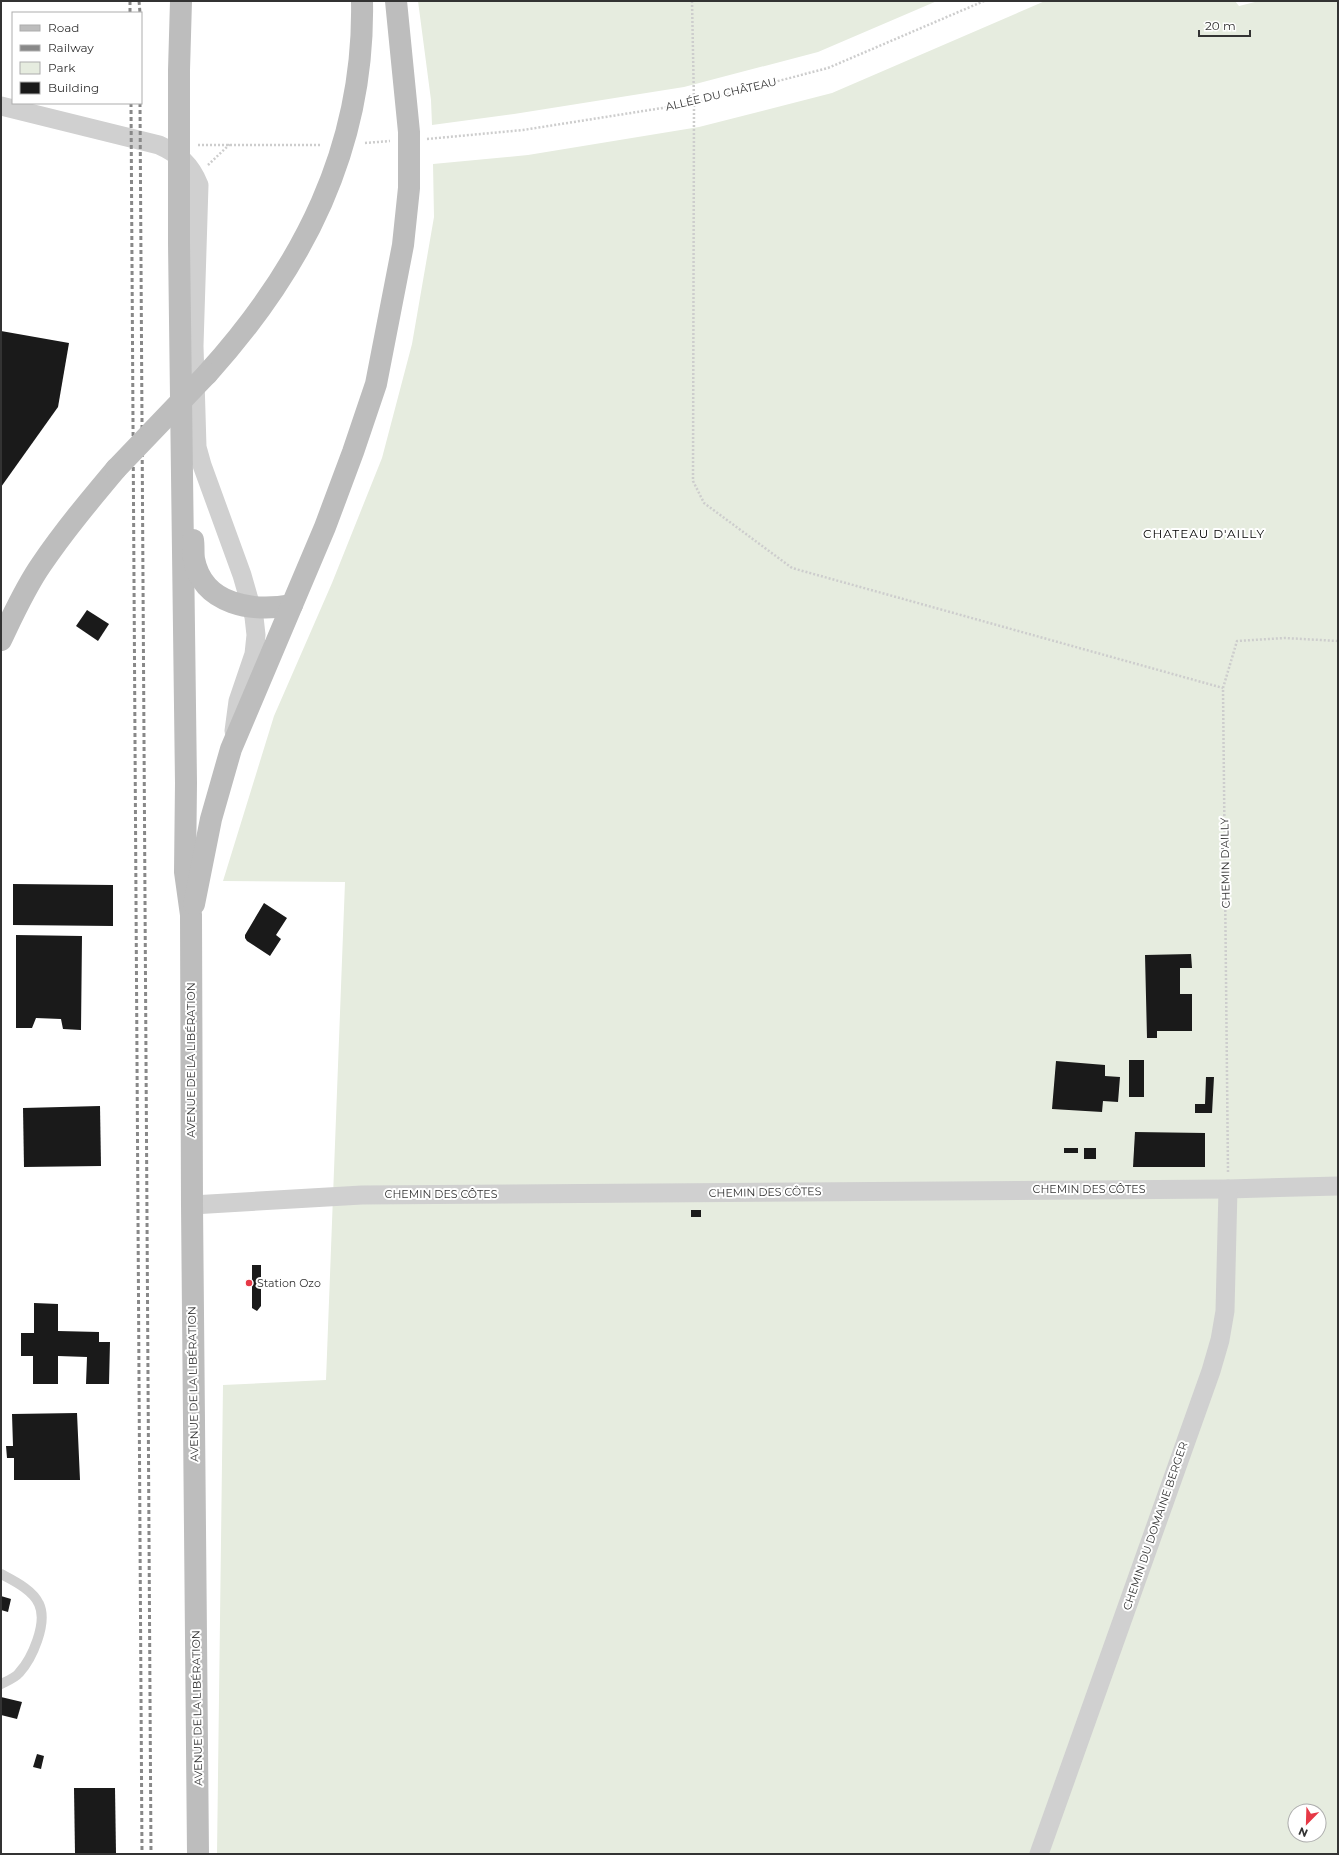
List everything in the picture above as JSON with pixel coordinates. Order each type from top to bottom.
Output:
[{"type":"street","points":[[181,1],[179,151],[185,872],[191,915]]},
{"type":"street","points":[[1,640],[15,610],[40,566],[74,519],[116,469],[207,374],[254,318],[290,265],[312,223],[334,173],[349,127],[358,77],[363,29],[362,1]]},
{"type":"street","points":[[191,915],[202,870],[211,819],[231,749],[292,605],[348,465],[376,384],[403,245],[409,188],[409,132],[396,1]]},
{"type":"street","points":[[1,106],[179,151],[194,173],[199,185],[194,346],[197,447],[202,466],[242,575],[251,607],[256,635],[254,654],[238,701],[231,749]]},
{"type":"street","points":[[182,486],[193,531],[194,560],[202,578],[215,593],[227,601],[242,606],[273,608],[292,605]]},
{"type":"street","name":"AVENUE DE LA LIBÉRATION","points":[[191,915],[198,1854]]},
{"type":"street","name":"CHEMIN DES CÔTES","points":[[192,1205],[362,1194],[1228,1189],[1338,1186]]},
{"type":"street","name":"CHEMIN DU DOMAINE BERGER","points":[[1039,1854],[1211,1371],[1220,1340],[1225,1311],[1228,1189]]},
{"type":"lane","points":[[1,1574],[32,1594],[40,1605],[41,1621],[37,1644],[28,1661],[19,1674],[1,1684]]},
{"type":"path","points":[[692,1],[694,103],[693,482],[704,503],[792,568],[1223,688]]},
{"type":"path","name":"ALLÉE DU CHÂTEAU","points":[[420,140],[523,130],[694,103],[828,68],[984,1]]},
{"type":"path","points":[[365,143],[392,141]]},
{"type":"path","points":[[199,185],[204,172],[213,159],[230,144]]},
{"type":"path","points":[[179,151],[230,144],[320,145]]},
{"type":"path","name":"CHEMIN D'AILLY","points":[[1228,1189],[1223,688],[1237,642],[1285,638],[1338,641]]},
{"type":"green space","points":[[418,1],[937,1],[818,52],[684,87],[514,114],[432,125],[431,100]]},
{"type":"green space","points":[[1045,1],[1235,1],[1239,6],[1259,1],[1338,1],[1338,1854],[217,1854],[223,1385],[326,1380],[345,882],[223,881],[274,716],[332,583],[382,458],[412,344],[434,217],[433,164],[528,155],[699,127],[832,93]]},
{"type":"building","points":[[1,331],[69,343],[58,407],[1,487]]},
{"type":"building","points":[[87,610],[109,624],[98,641],[76,626]]},
{"type":"building","points":[[13,884],[113,885],[113,926],[13,925]]},
{"type":"building","points":[[264,903],[287,918],[276,935],[281,939],[270,956],[247,941],[245,938],[245,935]]},
{"type":"building","points":[[16,935],[82,936],[81,1030],[63,1029],[61,1019],[36,1018],[32,1028],[16,1028]]},
{"type":"building","points":[[1191,954],[1192,968],[1180,968],[1180,994],[1192,994],[1192,1031],[1157,1031],[1157,1038],[1147,1038],[1145,955]]},
{"type":"building","points":[[1129,1060],[1144,1060],[1144,1097],[1129,1097]]},
{"type":"building","points":[[1056,1061],[1105,1065],[1105,1076],[1120,1077],[1118,1102],[1103,1101],[1102,1112],[1052,1109]]},
{"type":"building","points":[[1206,1077],[1214,1077],[1212,1113],[1195,1113],[1195,1104],[1205,1104]]},
{"type":"building","points":[[100,1106],[101,1166],[24,1167],[23,1108]]},
{"type":"building","points":[[1135,1132],[1205,1133],[1205,1167],[1133,1167]]},
{"type":"building","points":[[1064,1148],[1078,1148],[1078,1153],[1064,1153]]},
{"type":"building","points":[[1084,1148],[1096,1148],[1096,1159],[1084,1159]]},
{"type":"building","points":[[691,1210],[701,1210],[701,1217],[691,1217]]},
{"type":"building","points":[[252,1265],[261,1265],[261,1306],[257,1311],[252,1308]]},
{"type":"building","points":[[34,1303],[58,1304],[58,1331],[99,1332],[99,1342],[110,1342],[109,1384],[86,1384],[87,1357],[58,1356],[58,1384],[33,1384],[33,1356],[21,1356],[21,1333],[34,1333]]},
{"type":"building","points":[[77,1413],[80,1480],[14,1480],[14,1458],[7,1458],[6,1446],[13,1446],[12,1414]]},
{"type":"building","points":[[1,1596],[11,1599],[8,1612],[1,1610]]},
{"type":"building","points":[[1,1697],[22,1702],[17,1719],[1,1715]]},
{"type":"building","points":[[37,1754],[44,1756],[41,1769],[33,1767]]},
{"type":"building","points":[[74,1788],[115,1788],[116,1854],[75,1854]]},
{"type":"railway","points":[[130,1],[130,12]]},
{"type":"railway","points":[[139,1],[140,12]]},
{"type":"railway","points":[[131,104],[142,1854]]},
{"type":"railway","points":[[140,104],[151,1854]]},
{"type":"place","name":"Station Ozo","points":[[249,1283]]},
{"type":"district","name":"CHATEAU D'AILLY","points":[[1204,533]]}]
